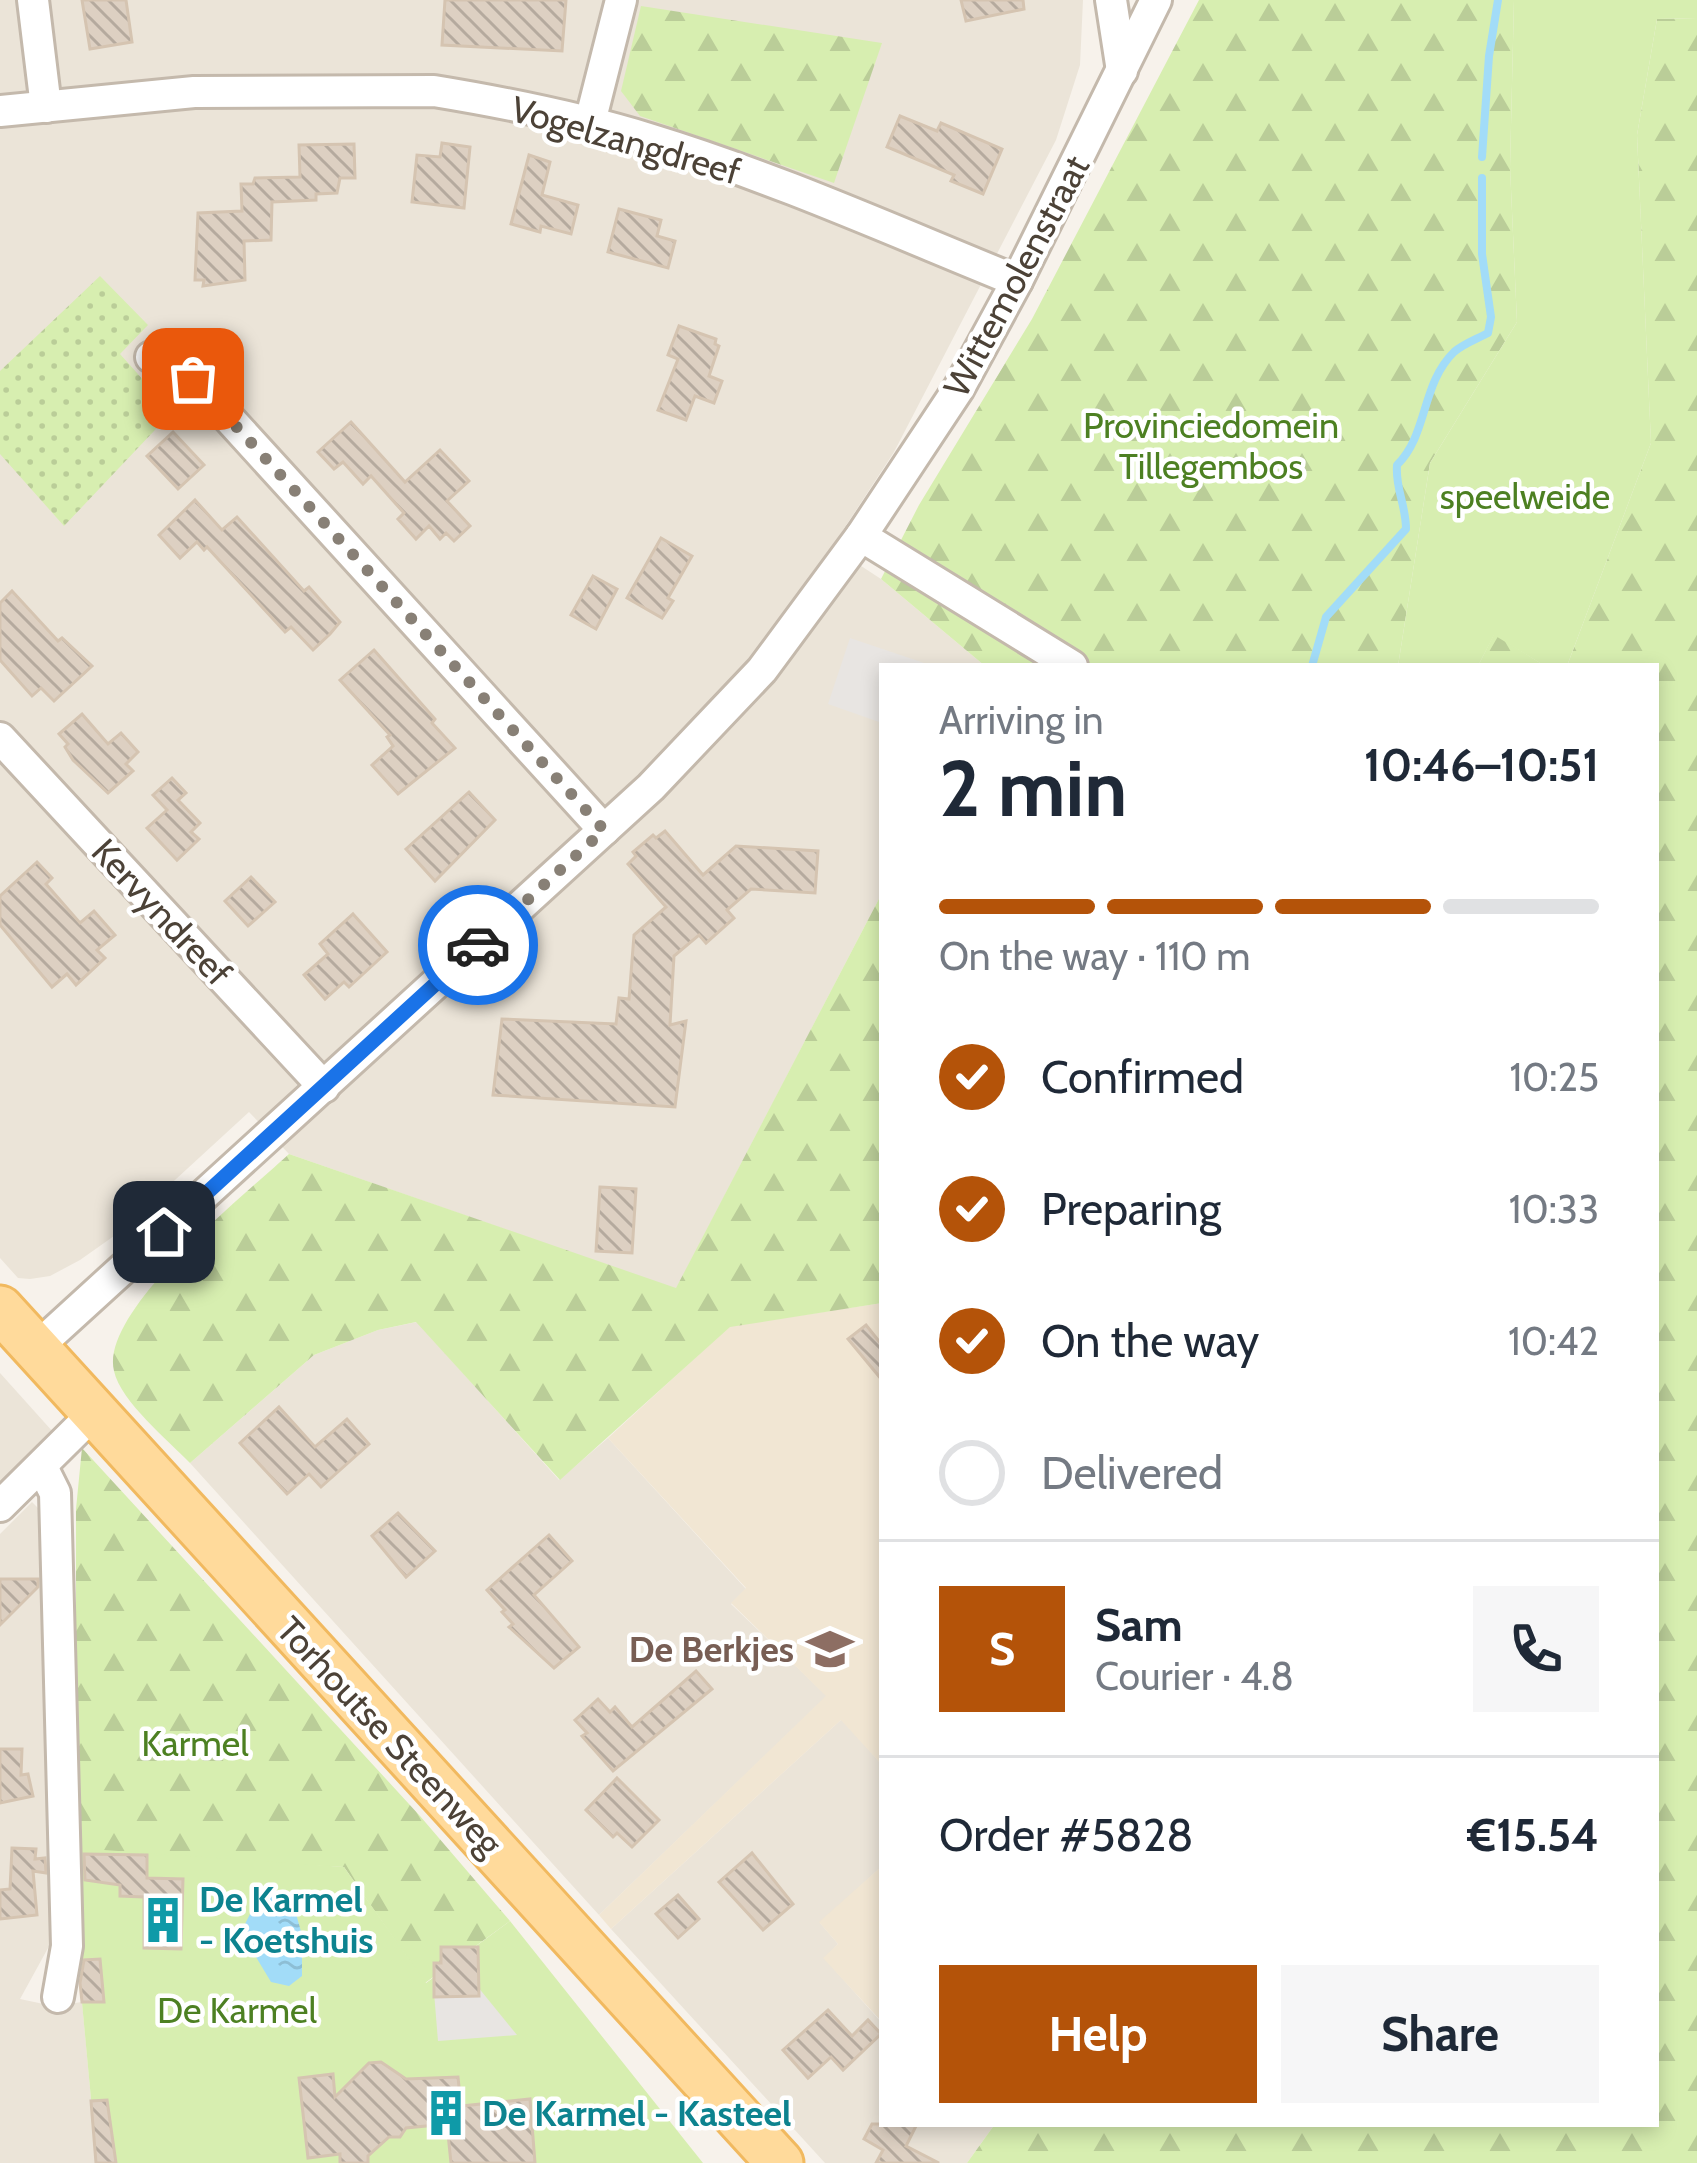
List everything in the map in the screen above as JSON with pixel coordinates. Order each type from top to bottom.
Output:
[{"type":"main road","name":"Torhoutse Steenweg","points":[[0,1309],[780,2163]]},
{"type":"street","points":[[33,0],[46,107]]},
{"type":"street","points":[[590,122],[621,0]]},
{"type":"street","points":[[1111,0],[1122,71]]},
{"type":"street","name":"Wittemolenstraat","points":[[36,1348],[604,830],[695,744],[762,670],[861,536],[959,388],[1156,0]]},
{"type":"street","name":"Vogelzangdreef","points":[[0,111],[194,92],[434,92],[590,122],[653,140],[1017,281]]},
{"type":"street","points":[[151,357],[193,379],[604,830]]},
{"type":"street","points":[[861,536],[1067,663]]},
{"type":"street","name":"Kervyndreef","points":[[0,737],[324,1087]]},
{"type":"street","points":[[0,1506],[94,1413]]},
{"type":"street","points":[[42,1467],[56,1493],[67,1946],[58,1996]]},
{"type":"shaded area","points":[[0,0],[1083,0],[1080,65],[1056,140],[894,452],[832,547],[881,579],[981,663],[879,663],[879,899],[676,1289],[289,1154],[249,1112],[114,1236],[80,1260],[50,1276],[30,1279],[18,1278],[0,1258]]},
{"type":"shaded area","points":[[850,638],[924,663],[879,663],[879,722],[828,704]]},
{"type":"shaded area","name":"De Berkjes","points":[[879,1303],[879,1762],[841,1720],[611,1929],[599,1915],[826,1696],[731,1603],[746,1588],[608,1438],[730,1326]]},
{"type":"shaded area","points":[[417,1322],[559,1480],[608,1438],[746,1589],[731,1604],[827,1696],[599,1915],[190,1463],[314,1355],[378,1330]]},
{"type":"shaded area","points":[[0,1373],[53,1432],[0,1483]]},
{"type":"shaded area","points":[[32,1502],[48,1518],[59,1928],[20,1999],[53,2006],[82,2002],[97,2163],[0,2163],[0,1534]]},
{"type":"shaded area","points":[[842,1719],[879,1762],[879,1869],[820,1923],[838,1944],[824,1958],[879,2020],[879,2127],[993,2127],[967,2163],[825,2163],[611,1929]]},
{"type":"shaded area","points":[[879,1869],[879,2019],[823,1958],[838,1944],[819,1922]]},
{"type":"shaded area","points":[[465,1971],[517,2035],[438,2041],[433,1980]]},
{"type":"green space","name":"Provinciedomein Tillegembos","points":[[1199,0],[1514,0],[1510,167],[1517,322],[1430,463],[1398,663],[981,663],[881,579],[919,505],[1032,319]]},
{"type":"green space","name":"speelweide","points":[[1514,0],[1697,0],[1697,18],[1657,19],[1637,135],[1651,443],[1568,663],[1540,663],[1494,635],[1480,663],[1398,663],[1430,463],[1517,322],[1510,167]]},
{"type":"green space","points":[[641,6],[882,43],[834,183],[640,116],[621,91]]},
{"type":"green space","points":[[1697,18],[1697,2163],[967,2163],[993,2127],[1659,2127],[1659,663],[1568,663],[1651,443],[1637,135],[1657,19]]},
{"type":"green space","points":[[100,276],[148,325],[120,354],[172,412],[64,526],[0,454],[0,371]]},
{"type":"green space","points":[[1494,634],[1540,663],[1480,663]]},
{"type":"green space","points":[[879,899],[879,1303],[730,1327],[560,1480],[416,1322],[378,1330],[314,1355],[190,1463],[146,1420],[114,1371],[115,1346],[152,1286],[211,1224],[289,1154],[676,1288]]},
{"type":"green space","name":"Karmel","points":[[82,1448],[420,1816],[510,1921],[425,1983],[344,1867],[76,1854],[76,1509]]},
{"type":"green space","name":"De Karmel","points":[[76,1848],[344,1867],[426,1983],[510,1921],[703,2163],[97,2163],[78,1960]]},
{"type":"water","points":[[275,1893],[291,1896],[302,1935],[302,1976],[289,1986],[271,1982],[245,1924],[254,1906]]},
{"type":"building","points":[[82,0],[126,0],[132,42],[90,49]]},
{"type":"building","points":[[445,0],[566,0],[562,51],[442,45]]},
{"type":"building","points":[[961,0],[1023,0],[1024,9],[966,21]]},
{"type":"building","points":[[900,116],[937,131],[941,123],[1002,149],[983,194],[951,181],[954,175],[887,147]]},
{"type":"building","points":[[442,143],[470,147],[464,208],[412,202],[417,155],[440,157]]},
{"type":"building","points":[[354,144],[355,178],[340,178],[337,193],[316,194],[316,200],[272,202],[271,240],[244,241],[245,280],[203,286],[204,280],[195,280],[198,213],[242,211],[241,184],[253,184],[255,178],[300,177],[299,145]]},
{"type":"building","points":[[529,155],[550,162],[542,195],[578,205],[571,234],[511,224]]},
{"type":"building","points":[[619,209],[661,220],[657,236],[675,241],[668,268],[608,252]]},
{"type":"building","points":[[679,326],[716,339],[719,346],[709,376],[722,381],[714,403],[695,396],[686,420],[658,410],[678,359],[668,355]]},
{"type":"building","points":[[351,422],[405,482],[440,450],[469,481],[447,501],[470,526],[454,541],[446,533],[440,539],[429,526],[416,539],[398,519],[404,513],[371,476],[363,484],[343,462],[334,469],[318,452]]},
{"type":"building","points":[[173,432],[204,465],[178,489],[147,456]]},
{"type":"building","points":[[195,500],[222,530],[237,517],[304,591],[309,587],[340,622],[313,650],[291,627],[285,632],[207,547],[204,550],[197,542],[180,558],[159,535]]},
{"type":"building","points":[[661,538],[692,556],[662,618],[627,598]]},
{"type":"building","points":[[593,576],[617,589],[596,629],[571,615]]},
{"type":"building","points":[[12,591],[58,641],[62,638],[92,666],[54,701],[41,688],[32,696],[0,660],[0,603]]},
{"type":"building","points":[[374,650],[455,748],[398,794],[372,765],[393,746],[390,735],[340,680]]},
{"type":"building","points":[[82,714],[108,744],[121,733],[138,752],[126,764],[133,771],[108,793],[73,760],[59,734]]},
{"type":"building","points":[[172,778],[186,793],[178,800],[200,823],[191,832],[199,839],[177,860],[147,828],[167,810],[153,795]]},
{"type":"building","points":[[469,792],[495,820],[435,881],[406,849]]},
{"type":"building","points":[[665,831],[703,875],[736,846],[818,851],[815,893],[751,889],[727,910],[734,918],[706,943],[699,935],[674,956],[670,1025],[686,1021],[675,1107],[493,1095],[502,1019],[616,1024],[619,998],[629,999],[634,935],[666,907],[628,864],[636,856],[633,852]]},
{"type":"building","points":[[37,862],[52,878],[46,884],[80,923],[94,911],[115,935],[97,950],[105,958],[76,985],[67,974],[52,987],[0,925],[0,896]]},
{"type":"building","points":[[251,877],[275,902],[248,926],[225,901]]},
{"type":"building","points":[[353,914],[387,952],[349,987],[344,982],[325,999],[304,975],[328,954],[320,944]]},
{"type":"building","points":[[600,1187],[636,1189],[632,1253],[596,1251]]},
{"type":"building","points":[[866,1325],[879,1341],[879,1376],[848,1339]]},
{"type":"building","points":[[279,1407],[315,1447],[347,1419],[369,1444],[321,1487],[309,1474],[287,1494],[240,1443]]},
{"type":"building","points":[[398,1513],[435,1551],[406,1577],[372,1536]]},
{"type":"building","points":[[549,1535],[572,1561],[534,1595],[579,1647],[554,1668],[509,1627],[513,1624],[505,1610],[487,1590]]},
{"type":"building","points":[[0,1579],[38,1579],[38,1587],[0,1625]]},
{"type":"building","points":[[696,1671],[712,1689],[613,1771],[582,1736],[587,1733],[575,1720],[598,1699],[610,1712],[615,1707],[632,1727]]},
{"type":"building","points":[[0,1749],[22,1749],[21,1775],[28,1774],[33,1796],[0,1803]]},
{"type":"building","points":[[617,1778],[659,1820],[632,1847],[617,1833],[613,1837],[586,1810]]},
{"type":"building","points":[[12,1848],[36,1849],[35,1859],[45,1858],[46,1873],[33,1871],[37,1915],[0,1919],[0,1890],[10,1889]]},
{"type":"building","points":[[752,1853],[793,1904],[763,1930],[719,1882]]},
{"type":"building","name":"De Karmel - Koetshuis","points":[[84,1854],[147,1855],[147,1878],[183,1879],[181,1949],[144,1948],[144,1897],[120,1896],[120,1885],[85,1880]]},
{"type":"building","points":[[678,1895],[699,1919],[678,1938],[656,1914]]},
{"type":"building","points":[[441,1947],[478,1947],[479,1996],[434,1997],[434,1963],[441,1963]]},
{"type":"building","points":[[100,1959],[104,2002],[82,2002],[84,1960]]},
{"type":"building","points":[[828,2010],[852,2036],[868,2020],[879,2032],[843,2070],[831,2057],[808,2078],[783,2050]]},
{"type":"building","name":"De Karmel - Kasteel","points":[[381,2062],[406,2079],[458,2077],[461,2106],[530,2099],[535,2163],[451,2163],[447,2124],[406,2128],[400,2137],[389,2137],[368,2156],[368,2163],[340,2163],[340,2154],[308,2158],[299,2078],[333,2074],[335,2097],[369,2063]]},
{"type":"building","points":[[107,2100],[116,2163],[96,2163],[91,2101]]},
{"type":"building","points":[[872,2124],[916,2127],[906,2146],[939,2163],[876,2163],[883,2150],[864,2139]]},
{"type":"waterway","points":[[1482,157],[1498,0]]},
{"type":"waterway","points":[[1313,663],[1326,617],[1406,529],[1397,465],[1414,439],[1443,365],[1454,352],[1488,333],[1491,317],[1482,254],[1482,178]]},
{"type":"way so far","points":[[193,379],[604,830],[478,945]]},
{"type":"place","name":"De Berkjes","points":[[830,1649]]},
{"type":"place","name":"De Karmel - Koetshuis","points":[[163,1920]]},
{"type":"place","name":"De Karmel - Kasteel","points":[[446,2113]]},
{"type":"route","points":[[164,1232],[478,945]]}]
